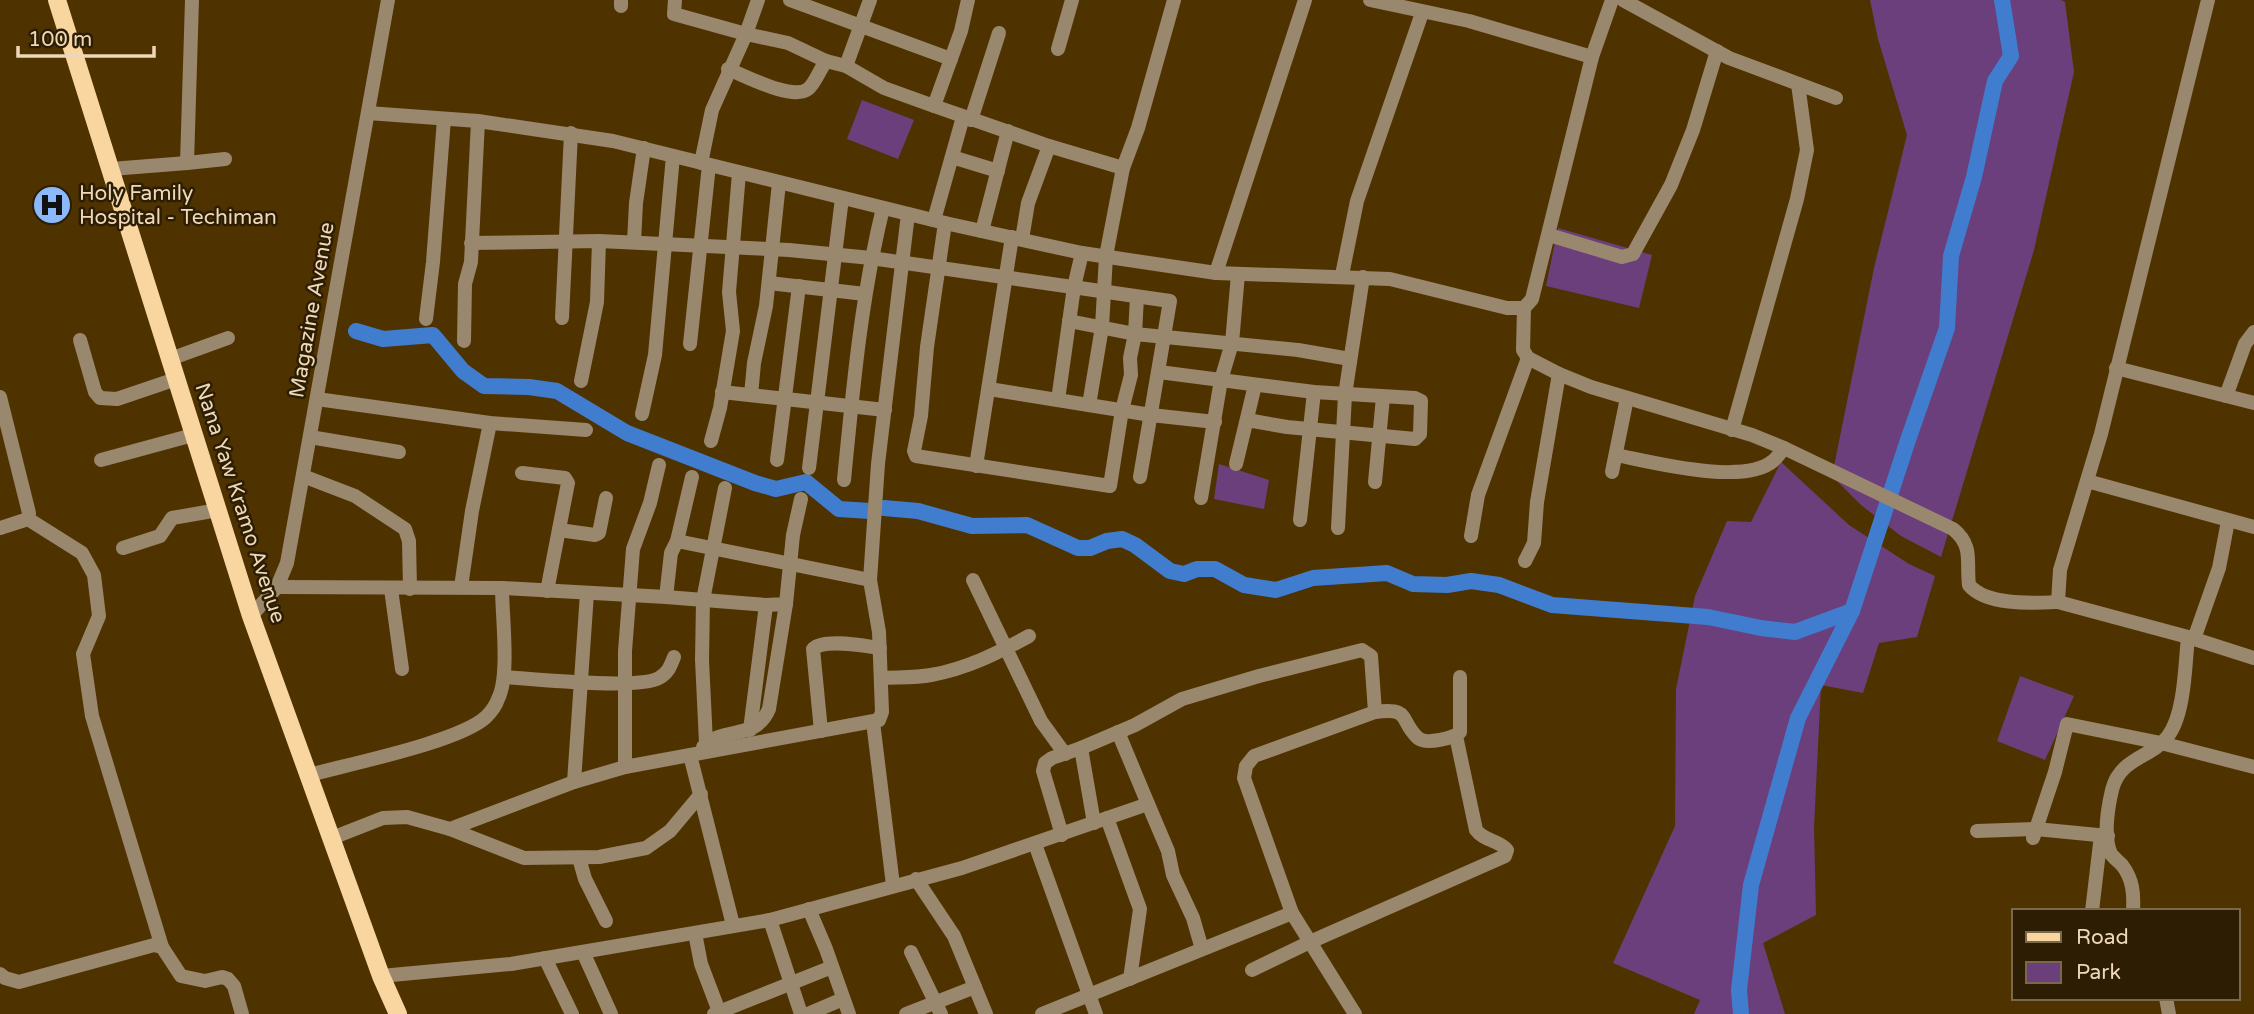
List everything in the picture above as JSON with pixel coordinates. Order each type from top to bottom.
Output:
[{"type":"main road","name":"Nana Yaw Kramo Avenue","points":[[57,0],[251,616],[381,976],[398,1014]]},
{"type":"street","points":[[187,163],[192,0]]},
{"type":"street","name":"Magazine Avenue","points":[[251,616],[277,587],[287,563],[388,0]]},
{"type":"street","points":[[675,0],[674,13],[788,43],[826,61],[846,66],[884,88],[1049,146],[1123,168]]},
{"type":"street","points":[[690,344],[712,110],[758,0]]},
{"type":"street","points":[[790,0],[951,59]]},
{"type":"street","points":[[846,66],[870,0]]},
{"type":"street","points":[[934,106],[968,0]]},
{"type":"street","points":[[1058,49],[1072,0]]},
{"type":"street","points":[[1090,405],[1102,327],[1106,256],[1123,168],[1138,128],[1174,0]]},
{"type":"street","points":[[1216,273],[1305,0]]},
{"type":"street","points":[[1370,0],[1469,21],[1592,57]]},
{"type":"street","points":[[1612,0],[1592,57],[1532,299],[1524,308],[1523,350],[1528,358],[1559,374],[1627,398],[1784,448],[1953,529],[1961,535],[1968,548],[1968,575],[1972,590],[1981,594],[2020,603],[2058,602],[2254,658]]},
{"type":"street","points":[[1623,0],[1717,51],[1836,97]]},
{"type":"street","points":[[2058,602],[2060,570],[2087,481],[2208,0]]},
{"type":"street","points":[[1342,275],[1357,201],[1422,13]]},
{"type":"street","points":[[999,33],[952,157],[940,222],[939,268],[914,454],[1107,487],[1111,484],[1122,410],[1130,385],[1130,358],[1135,334],[1137,297]]},
{"type":"street","points":[[1549,235],[1622,257],[1633,254],[1671,185],[1693,130],[1717,51]]},
{"type":"street","points":[[728,69],[788,93],[799,94],[810,88],[826,61]]},
{"type":"street","points":[[1732,430],[1797,200],[1807,150],[1798,84]]},
{"type":"street","points":[[368,113],[478,121],[571,133],[644,148],[940,222],[1082,253],[1216,273],[1342,275],[1390,279],[1507,308],[1524,308]]},
{"type":"street","points":[[426,319],[444,118]]},
{"type":"street","points":[[464,341],[465,284],[471,262],[478,121]]},
{"type":"street","points":[[982,231],[1008,131]]},
{"type":"street","points":[[562,318],[571,133]]},
{"type":"street","points":[[976,466],[1006,278],[1028,202],[1049,146]]},
{"type":"street","points":[[634,242],[636,203],[644,148]]},
{"type":"street","points":[[642,414],[655,355],[673,156]]},
{"type":"street","points":[[952,157],[998,171]]},
{"type":"street","points":[[111,169],[225,159]]},
{"type":"street","points":[[711,440],[733,331],[729,292],[739,173]]},
{"type":"street","points":[[751,395],[754,363],[769,283],[779,183]]},
{"type":"street","points":[[809,468],[842,198]]},
{"type":"street","points":[[844,480],[854,363],[864,295],[883,208]]},
{"type":"street","points":[[450,829],[574,782],[625,766],[698,750],[879,720],[882,712],[880,648],[870,580],[878,464],[908,214]]},
{"type":"street","points":[[471,243],[567,240],[634,242],[835,254],[1170,302],[1140,477]]},
{"type":"street","points":[[581,381],[597,302],[599,241]]},
{"type":"street","points":[[1058,400],[1074,287],[1082,253]]},
{"type":"street","points":[[1201,498],[1221,380],[1232,343],[1238,274]]},
{"type":"street","points":[[1338,528],[1345,396],[1363,276]]},
{"type":"street","points":[[769,283],[864,295]]},
{"type":"street","points":[[777,460],[799,286]]},
{"type":"street","points":[[1069,321],[1135,334],[1165,335],[1350,359]]},
{"type":"street","points":[[2226,396],[2245,344],[2254,331]]},
{"type":"street","points":[[170,359],[228,338]]},
{"type":"street","points":[[80,340],[95,392],[100,398],[117,399],[176,379]]},
{"type":"street","points":[[1471,536],[1478,495],[1528,358]]},
{"type":"street","points":[[2116,368],[2254,403]]},
{"type":"street","points":[[1159,372],[1345,396],[1415,398],[1421,401],[1418,437],[1287,427],[1247,420]]},
{"type":"street","points":[[1525,561],[1534,543],[1537,502],[1559,374]]},
{"type":"street","points":[[1236,464],[1255,385]]},
{"type":"street","points":[[989,389],[1151,415],[1214,422]]},
{"type":"street","points":[[722,392],[885,410]]},
{"type":"street","points":[[1300,520],[1314,392]]},
{"type":"street","points":[[0,397],[29,507],[28,519]]},
{"type":"street","points":[[1376,482],[1383,397]]},
{"type":"street","points":[[1612,472],[1627,398]]},
{"type":"street","points":[[317,399],[490,423],[586,430]]},
{"type":"street","points":[[461,587],[472,511],[490,423]]},
{"type":"street","points":[[102,460],[193,435]]},
{"type":"street","points":[[310,438],[399,452]]},
{"type":"street","points":[[1616,455],[1689,470],[1748,471],[1772,462],[1784,448]]},
{"type":"street","points":[[625,766],[628,595],[633,550],[650,503],[659,465]]},
{"type":"street","points":[[522,473],[567,480],[568,483],[547,591]]},
{"type":"street","points":[[303,476],[355,496],[405,529],[410,541],[410,589]]},
{"type":"street","points":[[666,597],[671,552],[677,541],[692,477]]},
{"type":"street","points":[[2087,481],[2254,527]]},
{"type":"street","points":[[725,488],[703,600],[698,750],[701,794],[733,925]]},
{"type":"street","points":[[559,530],[595,535],[599,533],[606,498]]},
{"type":"street","points":[[698,750],[713,738],[750,730],[762,722],[769,709],[801,499]]},
{"type":"street","points":[[123,548],[160,536],[172,518],[218,510]]},
{"type":"street","points":[[0,528],[28,519]]},
{"type":"street","points":[[28,519],[82,553],[94,575],[99,616],[83,654],[92,716],[162,947],[181,976],[205,981],[229,979],[234,986],[242,1014]]},
{"type":"street","points":[[2092,909],[2113,787],[2134,758],[2161,743],[2174,724],[2191,638],[2203,617],[2219,568],[2228,521]]},
{"type":"street","points":[[677,541],[870,580]]},
{"type":"street","points":[[973,580],[1041,721],[1065,754]]},
{"type":"street","points":[[277,587],[502,588],[766,605],[786,604]]},
{"type":"street","points":[[309,775],[421,745],[464,729],[486,717],[499,698],[504,677],[502,588]]},
{"type":"street","points":[[391,589],[402,669]]},
{"type":"street","points":[[574,782],[587,593]]},
{"type":"street","points":[[750,730],[766,605]]},
{"type":"street","points":[[2203,617],[2218,646]]},
{"type":"street","points":[[881,678],[930,675],[974,663],[1029,636]]},
{"type":"street","points":[[821,731],[813,649],[829,643],[880,648]]},
{"type":"street","points":[[1062,835],[1043,771],[1045,763],[1192,696],[1362,650],[1371,656],[1375,712]]},
{"type":"street","points":[[504,677],[582,682],[656,680],[668,672],[674,657]]},
{"type":"street","points":[[1354,1014],[1292,913],[1244,778],[1246,766],[1254,757],[1375,712],[1397,712],[1406,719],[1418,738],[1423,740],[1456,736],[1460,732],[1460,677]]},
{"type":"street","points":[[873,722],[893,885]]},
{"type":"street","points":[[2035,834],[2067,724],[2161,743],[2254,767]]},
{"type":"street","points":[[1118,732],[1168,851],[1173,875],[1202,949]]},
{"type":"street","points":[[1252,971],[1310,942],[1505,856],[1507,850],[1504,846],[1480,835],[1476,830],[1456,736]]},
{"type":"street","points":[[1081,748],[1100,821],[1140,909],[1130,979]]},
{"type":"street","points":[[332,838],[383,818],[407,817],[450,829],[524,858],[599,857],[646,848],[670,831],[701,794]]},
{"type":"street","points":[[381,976],[511,964],[769,920],[962,868],[1148,804]]},
{"type":"street","points":[[1977,831],[2104,836]]},
{"type":"street","points":[[2104,836],[2111,853],[2132,881],[2133,909]]},
{"type":"street","points":[[1035,844],[1096,1014]]},
{"type":"street","points":[[579,858],[585,879],[606,921]]},
{"type":"street","points":[[916,879],[954,936],[986,1014]]},
{"type":"street","points":[[809,909],[849,1014]]},
{"type":"street","points":[[1042,1014],[1292,913]]},
{"type":"street","points":[[769,920],[801,1014]]},
{"type":"street","points":[[695,933],[701,964],[718,1013],[832,967]]},
{"type":"street","points":[[0,974],[19,982],[145,947],[162,947]]},
{"type":"street","points":[[911,951],[938,1008]]},
{"type":"street","points":[[583,952],[611,1014]]},
{"type":"street","points":[[545,958],[572,1014]]},
{"type":"street","points":[[906,1014],[938,1008],[975,987]]},
{"type":"street","points":[[808,1014],[843,999]]},
{"type":"green space","points":[[1870,0],[2061,0],[2065,2],[2074,72],[2034,250],[1941,557],[1901,536],[1861,505],[1832,476],[1874,268],[1907,135],[1878,39]]},
{"type":"green space","points":[[862,100],[914,120],[898,159],[847,139]]},
{"type":"green space","points":[[1558,228],[1652,255],[1639,308],[1546,286]]},
{"type":"green space","points":[[1781,462],[1849,525],[1909,564],[1935,576],[1917,637],[1879,643],[1863,693],[1821,685],[1814,827],[1816,915],[1763,943],[1785,1014],[1694,1014],[1700,1000],[1613,963],[1675,826],[1676,689],[1695,596],[1727,521],[1751,522]]},
{"type":"green space","points":[[1219,464],[1269,480],[1264,509],[1214,499]]},
{"type":"green space","points":[[2020,676],[2074,696],[2045,760],[1997,741]]},
{"type":"waterway","points":[[1741,1014],[1739,990],[1751,885],[1798,718],[1852,611],[1947,328],[1951,256],[1974,177],[1995,81],[2011,56],[2002,0]]},
{"type":"waterway","points":[[356,331],[383,339],[433,335],[463,371],[484,386],[557,391],[627,433],[755,483],[776,489],[806,482],[839,509],[870,511]]},
{"type":"waterway","points":[[884,508],[918,511],[972,526],[1027,525],[1078,548],[1090,548],[1107,541],[1122,539],[1135,545],[1170,571],[1184,574],[1197,569],[1215,569],[1244,585],[1276,590],[1313,578],[1387,573],[1413,584],[1447,585],[1471,581],[1499,585],[1552,605],[1708,617],[1795,632],[1852,611]]},
{"type":"place","name":"Holy Family Hospital - Techiman","points":[[52,205]]}]
